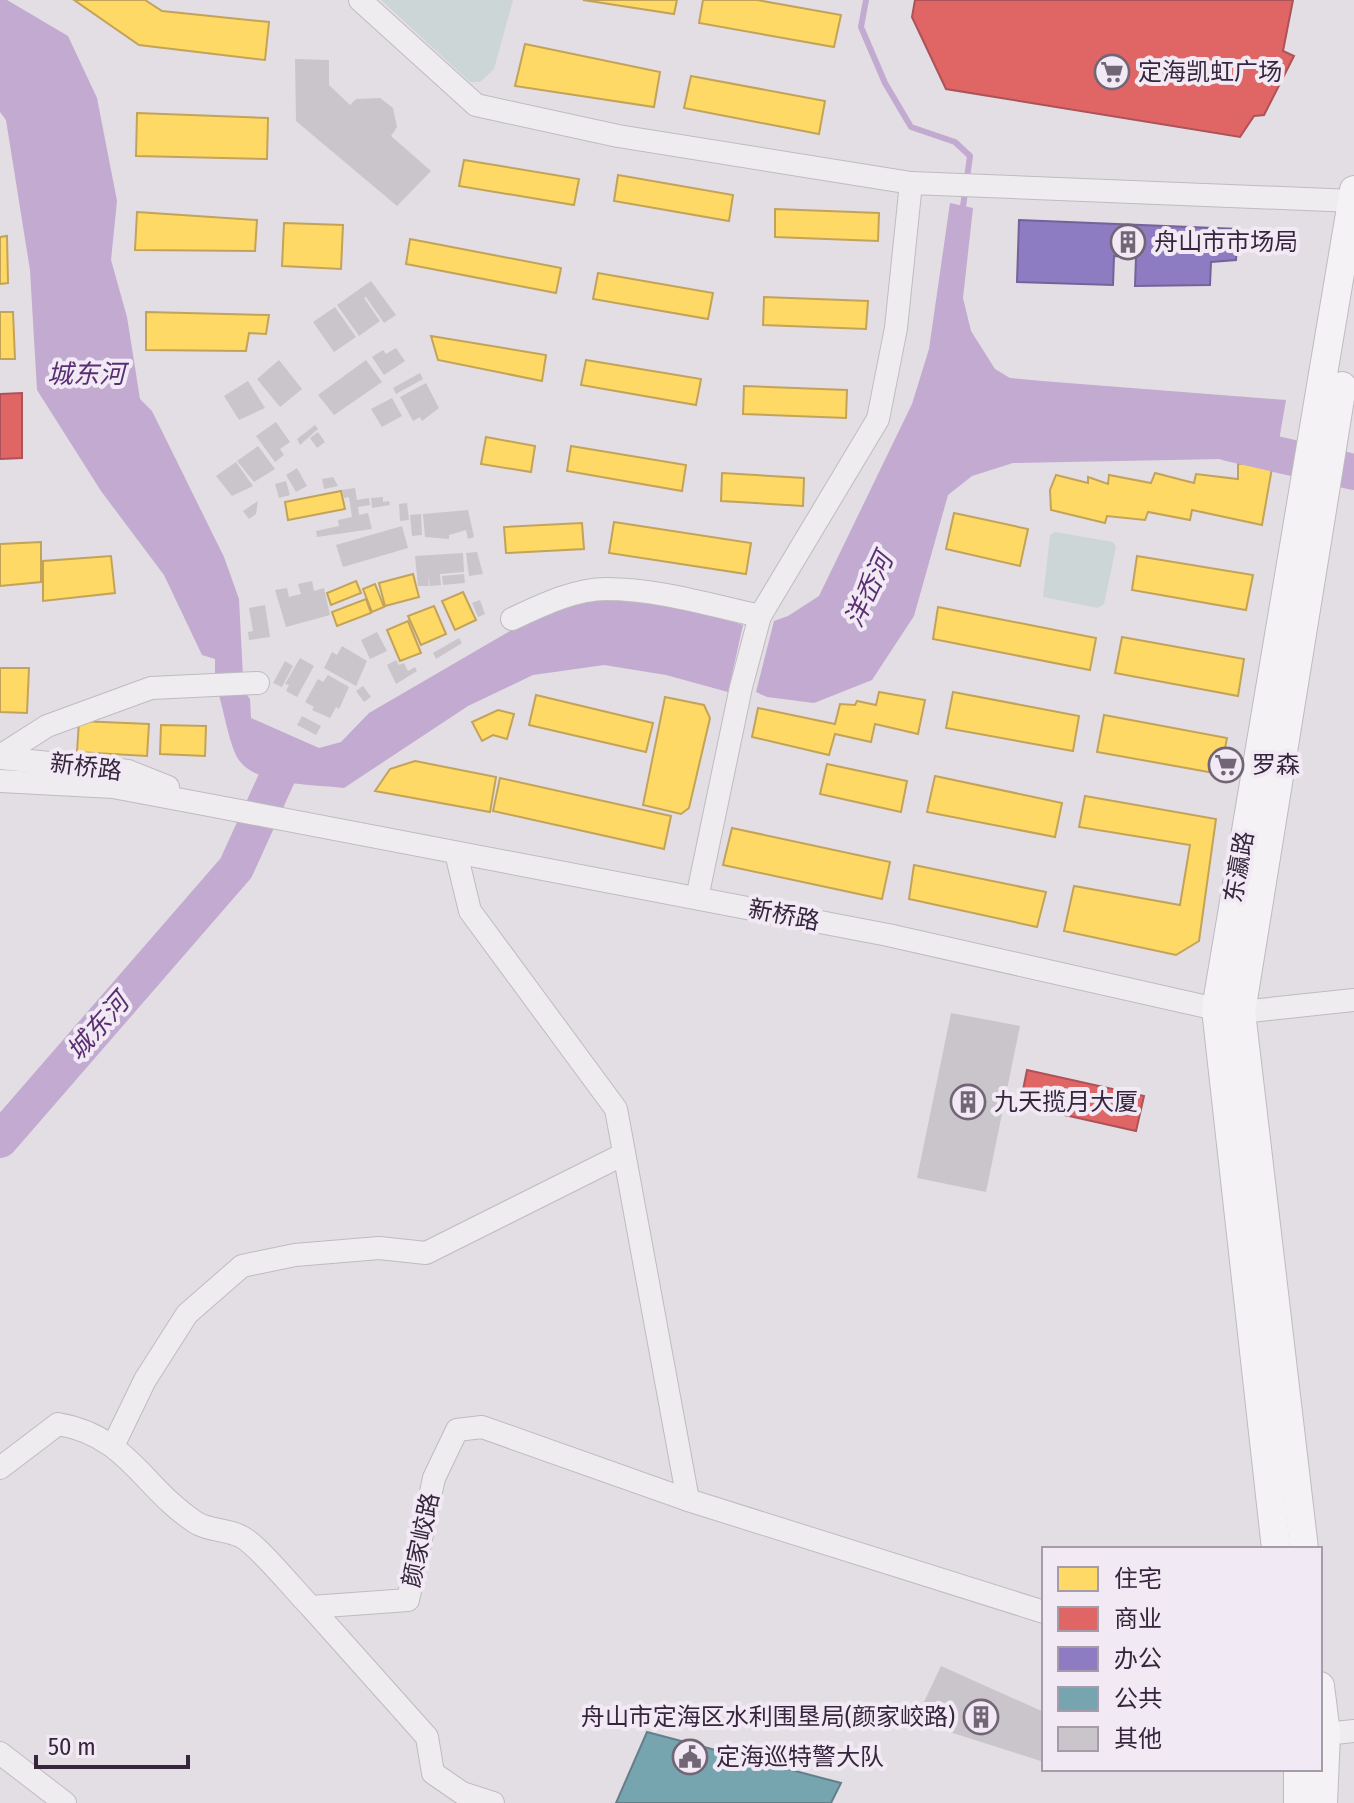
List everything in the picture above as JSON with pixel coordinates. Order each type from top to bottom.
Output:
[{"type":"main road","name":"东瀛路","points":[[1276,1547],[1228,1011],[1330,397],[1354,197]]},
{"type":"main road","name":"东瀛路","points":[[1330,397],[1354,309]]},
{"type":"main road","name":"东瀛路","points":[[1228,1011],[1304,1547]]},
{"type":"main road","points":[[1322,1702],[1326,1734],[1323,1803]]},
{"type":"main road","points":[[1298,1771],[1298,1803]]},
{"type":"street","points":[[360,0],[476,105],[659,144],[911,183],[1354,197]]},
{"type":"street","points":[[697,898],[741,687],[760,616],[878,419],[896,328],[911,183]]},
{"type":"street","points":[[512,619],[554,600],[604,589],[665,595],[760,616]]},
{"type":"street","points":[[0,757],[47,726],[151,688],[204,683],[258,683]]},
{"type":"street","name":"新桥路","points":[[0,757],[128,771],[214,806]]},
{"type":"street","name":"新桥路","points":[[0,781],[113,787],[697,898],[1040,967],[1228,1011],[1354,1000]]},
{"type":"street","points":[[456,853],[470,911],[616,1109],[688,1500]]},
{"type":"street","points":[[113,1446],[145,1380],[187,1314],[242,1266],[295,1255],[379,1248],[426,1253],[624,1154]]},
{"type":"street","points":[[0,1468],[58,1424],[81,1428],[113,1446],[197,1524],[243,1537],[311,1607],[427,1737],[433,1773],[462,1793],[493,1803]]},
{"type":"street","name":"颜家峧路","points":[[311,1607],[408,1600],[434,1478],[457,1430],[482,1427],[688,1500],[1042,1611]]},
{"type":"street","points":[[1326,1734],[1354,1731]]},
{"type":"street","points":[[0,1753],[65,1803]]},
{"type":"shaded area","points":[[381,0],[513,0],[494,69],[480,82],[470,82]]},
{"type":"shaded area","points":[[1055,532],[1113,542],[1116,547],[1104,604],[1098,608],[1043,597],[1050,535]]},
{"type":"water","name":"城东河","points":[[0,0],[7,0],[68,36],[97,98],[117,201],[111,260],[127,317],[140,399],[152,411],[224,557],[239,599],[243,677],[215,677],[215,659],[202,655],[164,575],[101,491],[37,390],[30,270],[6,120],[0,112]]},
{"type":"water","points":[[950,203],[973,208],[963,298],[971,331],[995,369],[1010,378],[1286,400],[1276,458],[1013,463],[972,476],[948,495],[914,616],[872,680],[814,703],[767,697],[756,692],[774,621],[788,616],[819,596],[912,404],[929,349]]},
{"type":"water","points":[[622,600],[705,612],[743,625],[728,692],[666,675],[604,665],[533,675],[468,706],[344,788],[267,778],[242,764],[235,753],[218,692],[244,691],[250,699],[251,718],[319,748],[341,742],[369,713],[536,616],[576,601]]},
{"type":"building: 住宅","points":[[74,0],[145,0],[162,11],[269,22],[265,60],[139,45]]},
{"type":"building: 住宅","points":[[583,0],[677,0],[674,14]]},
{"type":"building: 住宅","points":[[703,0],[757,0],[841,15],[834,47],[699,23]]},
{"type":"building: 住宅","points":[[525,44],[660,72],[654,107],[515,86]]},
{"type":"building: 住宅","points":[[691,76],[825,101],[819,134],[684,108]]},
{"type":"building: 住宅","points":[[137,113],[268,118],[267,159],[136,156]]},
{"type":"building: 住宅","points":[[464,160],[579,179],[574,205],[459,186]]},
{"type":"building: 住宅","points":[[618,175],[733,195],[729,221],[614,201]]},
{"type":"building: 住宅","points":[[775,209],[879,213],[878,241],[775,237]]},
{"type":"building: 住宅","points":[[137,212],[257,220],[255,251],[135,250]]},
{"type":"building: 住宅","points":[[284,223],[343,225],[341,269],[282,266]]},
{"type":"building: 住宅","points":[[7,236],[8,283],[0,284],[0,237]]},
{"type":"building: 住宅","points":[[410,239],[561,268],[556,293],[406,264]]},
{"type":"building: 住宅","points":[[598,273],[713,293],[708,319],[593,299]]},
{"type":"building: 住宅","points":[[764,297],[868,301],[866,329],[763,325]]},
{"type":"building: 住宅","points":[[0,312],[13,312],[15,359],[0,359]]},
{"type":"building: 住宅","points":[[146,312],[269,315],[266,334],[249,333],[246,351],[146,350]]},
{"type":"building: 住宅","points":[[431,336],[546,355],[542,381],[438,360]]},
{"type":"building: 住宅","points":[[586,360],[701,379],[696,405],[581,385]]},
{"type":"building: 住宅","points":[[744,386],[847,390],[846,418],[743,414]]},
{"type":"building: 住宅","points":[[486,437],[535,446],[531,472],[481,464]]},
{"type":"building: 住宅","points":[[571,446],[686,465],[682,491],[567,471]]},
{"type":"building: 住宅","points":[[1273,462],[1262,525],[1192,510],[1190,520],[1148,512],[1145,520],[1107,516],[1105,523],[1051,510],[1050,490],[1056,475],[1088,483],[1088,477],[1108,484],[1109,475],[1151,483],[1155,473],[1194,483],[1196,474],[1238,479],[1238,464]]},
{"type":"building: 住宅","points":[[722,473],[804,478],[803,506],[721,501]]},
{"type":"building: 住宅","points":[[341,491],[345,509],[288,520],[285,502]]},
{"type":"building: 住宅","points":[[954,513],[1028,529],[1020,566],[946,549]]},
{"type":"building: 住宅","points":[[614,522],[751,543],[746,574],[609,553]]},
{"type":"building: 住宅","points":[[582,523],[584,549],[506,553],[504,527]]},
{"type":"building: 住宅","points":[[41,542],[41,582],[0,586],[0,544]]},
{"type":"building: 住宅","points":[[111,556],[115,593],[43,601],[43,561]]},
{"type":"building: 住宅","points":[[1137,556],[1253,575],[1246,610],[1132,590]]},
{"type":"building: 住宅","points":[[413,574],[419,597],[385,606],[379,583]]},
{"type":"building: 住宅","points":[[356,581],[361,593],[331,605],[327,593]]},
{"type":"building: 住宅","points":[[375,584],[384,607],[372,612],[363,589]]},
{"type":"building: 住宅","points":[[463,592],[476,620],[455,630],[442,601]]},
{"type":"building: 住宅","points":[[366,599],[371,613],[337,626],[332,612]]},
{"type":"building: 住宅","points":[[434,606],[446,634],[421,645],[408,616]]},
{"type":"building: 住宅","points":[[938,607],[1096,638],[1090,670],[933,639]]},
{"type":"building: 住宅","points":[[408,621],[421,653],[400,661],[387,630]]},
{"type":"building: 住宅","points":[[1122,637],[1244,659],[1238,696],[1115,673]]},
{"type":"building: 住宅","points":[[0,668],[29,668],[27,713],[0,712]]},
{"type":"building: 住宅","points":[[879,692],[925,700],[918,734],[875,724],[871,742],[835,734],[829,755],[752,737],[758,708],[835,724],[840,704],[855,705],[857,701],[876,705]]},
{"type":"building: 住宅","points":[[953,692],[1079,716],[1073,751],[946,728]]},
{"type":"building: 住宅","points":[[536,695],[653,723],[646,752],[529,725]]},
{"type":"building: 住宅","points":[[665,697],[704,705],[710,718],[689,808],[681,814],[643,805]]},
{"type":"building: 住宅","points":[[498,710],[514,714],[507,739],[493,735],[482,741],[472,722]]},
{"type":"building: 住宅","points":[[1104,715],[1227,738],[1220,774],[1097,752]]},
{"type":"building: 住宅","points":[[79,721],[149,724],[147,756],[77,752]]},
{"type":"building: 住宅","points":[[161,725],[206,726],[205,756],[160,754]]},
{"type":"building: 住宅","points":[[415,761],[496,777],[490,812],[375,791],[390,769]]},
{"type":"building: 住宅","points":[[827,764],[907,781],[901,812],[820,794]]},
{"type":"building: 住宅","points":[[935,776],[1062,803],[1055,837],[927,812]]},
{"type":"building: 住宅","points":[[500,778],[671,816],[664,849],[493,811]]},
{"type":"building: 住宅","points":[[1085,796],[1216,819],[1199,941],[1176,955],[1064,931],[1074,886],[1180,905],[1190,845],[1079,827]]},
{"type":"building: 住宅","points":[[732,828],[890,862],[882,899],[723,865]]},
{"type":"building: 住宅","points":[[914,865],[1046,892],[1037,927],[909,899]]},
{"type":"building: 商业","name":"定海凯虹广场","points":[[915,0],[1293,0],[1283,51],[1294,56],[1264,115],[1254,116],[1240,137],[946,89],[912,17]]},
{"type":"building: 商业","points":[[22,393],[22,458],[0,459],[0,394]]},
{"type":"building: 商业","points":[[1027,1070],[1144,1096],[1136,1131],[1020,1105]]},
{"type":"building: 办公","name":"舟山市市场局","points":[[1019,220],[1238,229],[1236,260],[1211,262],[1210,285],[1135,286],[1136,257],[1114,256],[1113,285],[1017,282]]},
{"type":"building: 公共","name":"定海巡特警大队","points":[[647,1732],[841,1783],[831,1803],[616,1803]]},
{"type":"building: 其他","points":[[295,59],[329,60],[329,85],[350,105],[356,99],[380,98],[393,108],[397,127],[391,136],[431,171],[397,206],[296,121]]},
{"type":"building: 其他","points":[[371,281],[396,315],[384,323],[364,298],[380,321],[359,336],[337,305]]},
{"type":"building: 其他","points":[[335,307],[356,337],[334,352],[313,322]]},
{"type":"building: 其他","points":[[396,348],[405,361],[384,375],[372,357],[383,350],[386,354]]},
{"type":"building: 其他","points":[[279,360],[302,389],[280,407],[257,379]]},
{"type":"building: 其他","points":[[366,360],[382,382],[334,415],[318,395]]},
{"type":"building: 其他","points":[[420,373],[423,379],[396,394],[393,388]]},
{"type":"building: 其他","points":[[248,381],[265,408],[239,420],[224,396]]},
{"type":"building: 其他","points":[[426,383],[439,408],[422,421],[420,417],[413,421],[400,397]]},
{"type":"building: 其他","points":[[392,398],[402,416],[382,427],[371,409]]},
{"type":"building: 其他","points":[[276,422],[290,442],[280,449],[284,455],[275,462],[256,436]]},
{"type":"building: 其他","points":[[315,425],[318,429],[300,445],[297,439]]},
{"type":"building: 其他","points":[[318,432],[325,442],[317,448],[310,438]]},
{"type":"building: 其他","points":[[258,446],[275,469],[254,482],[237,461]]},
{"type":"building: 其他","points":[[236,462],[253,486],[232,496],[216,476]]},
{"type":"building: 其他","points":[[297,468],[307,486],[296,492],[286,475]]},
{"type":"building: 其他","points":[[333,477],[338,486],[324,489],[322,479]]},
{"type":"building: 其他","points":[[286,481],[290,495],[279,498],[275,484]]},
{"type":"building: 其他","points":[[355,488],[357,500],[369,498],[370,505],[358,507],[359,515],[368,513],[372,529],[317,537],[316,531],[339,526],[338,520],[352,517],[349,497],[344,498],[342,490]]},
{"type":"building: 其他","points":[[383,497],[383,502],[389,501],[390,505],[372,508],[371,498]]},
{"type":"building: 其他","points":[[258,501],[256,514],[249,519],[243,511]]},
{"type":"building: 其他","points":[[407,503],[409,520],[400,521],[399,504]]},
{"type":"building: 其他","points":[[468,510],[474,537],[468,539],[466,530],[449,535],[449,539],[425,537],[423,514]]},
{"type":"building: 其他","points":[[421,514],[422,535],[412,536],[410,515]]},
{"type":"building: 其他","points":[[402,526],[408,548],[343,567],[336,545]]},
{"type":"building: 其他","points":[[477,552],[483,574],[469,576],[466,553]]},
{"type":"building: 其他","points":[[463,553],[464,572],[440,574],[441,585],[430,586],[428,575],[429,586],[418,586],[415,556]]},
{"type":"building: 其他","points":[[464,574],[465,583],[443,585],[442,576]]},
{"type":"building: 其他","points":[[312,581],[314,591],[324,588],[330,615],[286,627],[275,590],[287,588],[289,597],[301,594],[298,584]]},
{"type":"building: 其他","points":[[480,600],[485,614],[478,617],[472,603]]},
{"type":"building: 其他","points":[[265,605],[270,637],[249,640],[248,632],[253,631],[249,608]]},
{"type":"building: 其他","points":[[377,632],[387,651],[370,659],[361,640]]},
{"type":"building: 其他","points":[[459,638],[462,643],[436,659],[433,653]]},
{"type":"building: 其他","points":[[342,646],[367,661],[356,686],[324,668],[332,652],[337,655]]},
{"type":"building: 其他","points":[[300,658],[314,666],[297,697],[286,691],[289,685],[285,684]]},
{"type":"building: 其他","points":[[396,660],[399,665],[404,663],[408,671],[415,667],[417,671],[396,684],[387,665]]},
{"type":"building: 其他","points":[[285,661],[293,666],[282,687],[273,683]]},
{"type":"building: 其他","points":[[328,675],[349,687],[339,709],[336,707],[330,718],[312,710],[314,707],[305,702],[318,679],[323,682]]},
{"type":"building: 其他","points":[[363,686],[371,697],[364,702],[356,691]]},
{"type":"building: 其他","points":[[302,716],[321,726],[316,735],[297,725]]},
{"type":"building: 其他","name":"九天揽月大厦","points":[[951,1013],[1020,1026],[986,1192],[917,1178]]},
{"type":"building: 其他","name":"舟山市定海区水利围垦局(颜家峧路)","points":[[941,1666],[1042,1711],[1042,1761],[915,1721]]},
{"type":"waterway","points":[[866,0],[861,27],[885,83],[911,127],[955,142],[970,156],[962,214]]},
{"type":"waterway","name":"洋岙河","points":[[1228,443],[1354,472]]},
{"type":"waterway","name":"城东河","points":[[0,1140],[236,868],[285,760],[258,752]]},
{"type":"place","name":"定海凯虹广场","points":[[1112,72]]},
{"type":"place","name":"舟山市市场局","points":[[1128,242]]},
{"type":"place","name":"罗森","points":[[1226,765]]},
{"type":"place","name":"九天揽月大厦","points":[[968,1102]]},
{"type":"place","name":"舟山市定海区水利围垦局(颜家峧路)","points":[[981,1717]]},
{"type":"place","name":"定海巡特警大队","points":[[690,1757]]}]
